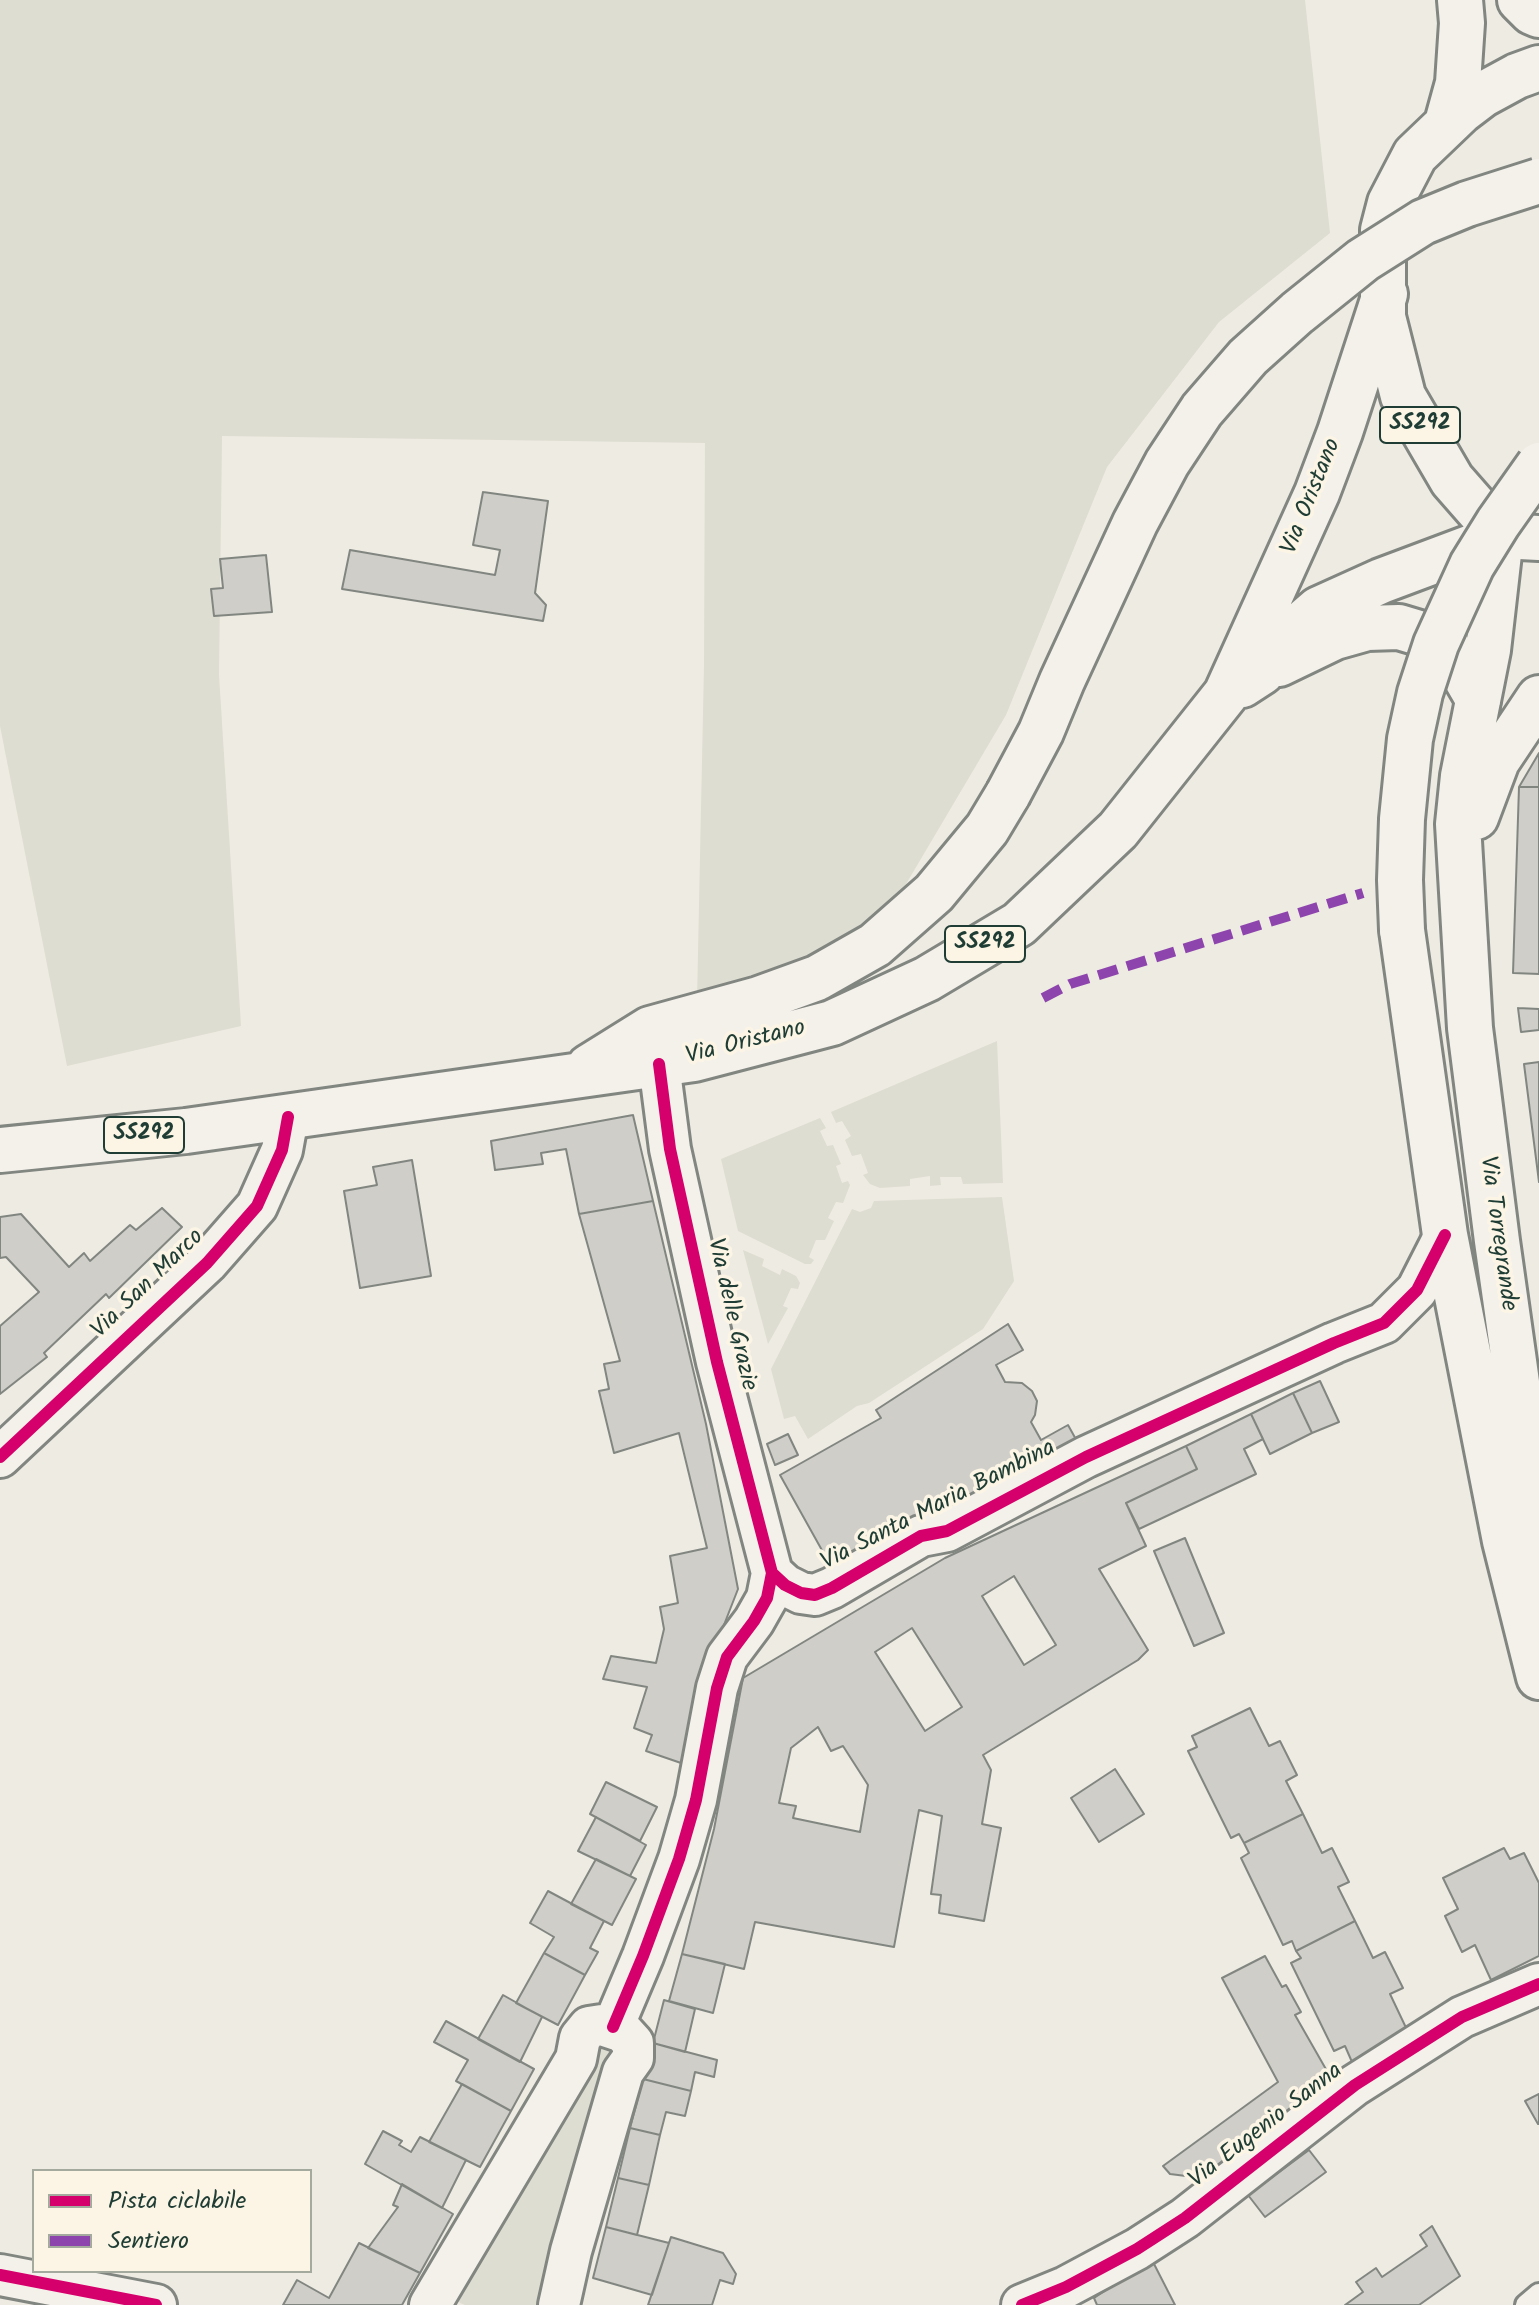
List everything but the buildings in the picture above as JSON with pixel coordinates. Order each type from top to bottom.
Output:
[{"type":"main road","name":"SS292","points":[[1447,123],[1458,83],[1462,23],[1460,0]]},
{"type":"main road","points":[[1520,0],[1539,15]]},
{"type":"main road","name":"SS292","points":[[1520,537],[1452,480],[1403,396],[1383,317],[1383,230],[1390,203],[1415,155],[1447,123],[1482,95],[1539,68]]},
{"type":"main road","points":[[573,1076],[650,1029],[759,999],[817,978],[875,945],[934,893],[987,829],[1008,794],[1041,732],[1135,523],[1167,463],[1202,410],[1248,357],[1363,260],[1423,222],[1539,181]]},
{"type":"main road","name":"Via Oristano","points":[[0,1150],[186,1131],[694,1059],[832,1023],[927,979],[1019,924],[1118,830],[1226,694],[1317,493],[1385,294]]},
{"type":"main road","points":[[1539,465],[1472,565],[1436,644],[1420,693],[1410,739],[1400,880],[1402,930],[1445,1235],[1505,1541],[1539,1677]]},
{"type":"main road","name":"Via Oristano","points":[[1226,694],[1262,672],[1289,635],[1319,609],[1381,581],[1520,537]]},
{"type":"main road","name":"Via Torregrande","points":[[1520,537],[1488,650],[1463,776],[1458,824],[1470,1028],[1534,1503],[1539,1577]]},
{"type":"main road","points":[[1262,672],[1335,637],[1367,628],[1399,627],[1429,636],[1449,649],[1478,699]]},
{"type":"main road","name":"Via Torregrande","points":[[1461,890],[1477,810],[1497,761],[1539,698]]},
{"type":"street","name":"Via delle Grazie","points":[[659,1064],[670,1149],[723,1384],[772,1573]]},
{"type":"street","name":"Via San Marco","points":[[0,1457],[207,1263],[257,1206],[282,1150],[288,1117]]},
{"type":"street","name":"Via Santa Maria Bambina","points":[[772,1573],[785,1585],[801,1593],[815,1595],[921,1536],[947,1531],[1086,1457],[1384,1323],[1417,1290],[1445,1235]]},
{"type":"street","points":[[613,2027],[679,1859],[696,1800],[717,1688],[727,1657],[767,1598],[772,1573]]},
{"type":"street","name":"Via Eugenio Sanna","points":[[1022,2305],[1066,2287],[1137,2249],[1185,2218],[1355,2085],[1462,2017],[1539,1984]]},
{"type":"street","points":[[430,2305],[576,2059],[580,2038],[589,2027],[602,2025],[623,2032],[633,2043],[633,2058],[623,2072],[571,2251],[559,2305]]},
{"type":"street","points":[[0,2275],[156,2305]]},
{"type":"lane","points":[[1526,2305],[1539,2294]]},
{"type":"shaded area","points":[[0,0],[1305,0],[1330,233],[1219,322],[1107,467],[1006,715],[896,901],[845,938],[789,969],[697,1001],[705,443],[222,436],[219,675],[241,1026],[67,1066],[0,726]]},
{"type":"shaded area","points":[[997,1041],[1003,1183],[963,1184],[961,1177],[940,1177],[941,1185],[930,1186],[930,1176],[910,1179],[910,1186],[880,1188],[870,1184],[863,1175],[868,1173],[861,1154],[852,1156],[845,1140],[851,1136],[842,1121],[836,1123],[831,1112]]},
{"type":"shaded area","points":[[820,1118],[826,1128],[820,1131],[827,1146],[833,1145],[841,1164],[836,1166],[842,1183],[848,1181],[850,1185],[843,1203],[836,1202],[828,1218],[834,1221],[825,1240],[816,1240],[809,1257],[814,1260],[811,1264],[805,1264],[738,1231],[721,1159]]},
{"type":"shaded area","points":[[1002,1197],[1014,1281],[983,1329],[808,1439],[795,1416],[784,1419],[771,1369],[852,1209],[860,1212],[871,1208],[874,1201]]},
{"type":"shaded area","points":[[743,1250],[764,1259],[762,1266],[780,1275],[782,1269],[796,1276],[800,1283],[798,1289],[791,1288],[783,1306],[788,1308],[768,1344]]},
{"type":"shaded area","points":[[606,2045],[612,2049],[613,2061],[538,2305],[460,2303],[456,2298],[593,2054],[599,2046]]},
{"type":"marked path","points":[[1043,998],[1070,984],[1363,893]]},
{"type":"cycle path","points":[[613,2027],[679,1859],[696,1800],[717,1688],[727,1657],[767,1598],[772,1573],[717,1362],[670,1149],[659,1064]]},
{"type":"cycle path","points":[[0,1457],[207,1263],[257,1206],[282,1150],[288,1117]]},
{"type":"cycle path","points":[[772,1573],[785,1585],[801,1593],[815,1595],[921,1536],[947,1531],[1086,1457],[1384,1323],[1417,1290],[1445,1235]]},
{"type":"cycle path","points":[[1022,2305],[1066,2287],[1137,2249],[1185,2218],[1355,2085],[1462,2017],[1539,1984]]},
{"type":"cycle path","points":[[0,2275],[156,2305]]}]
